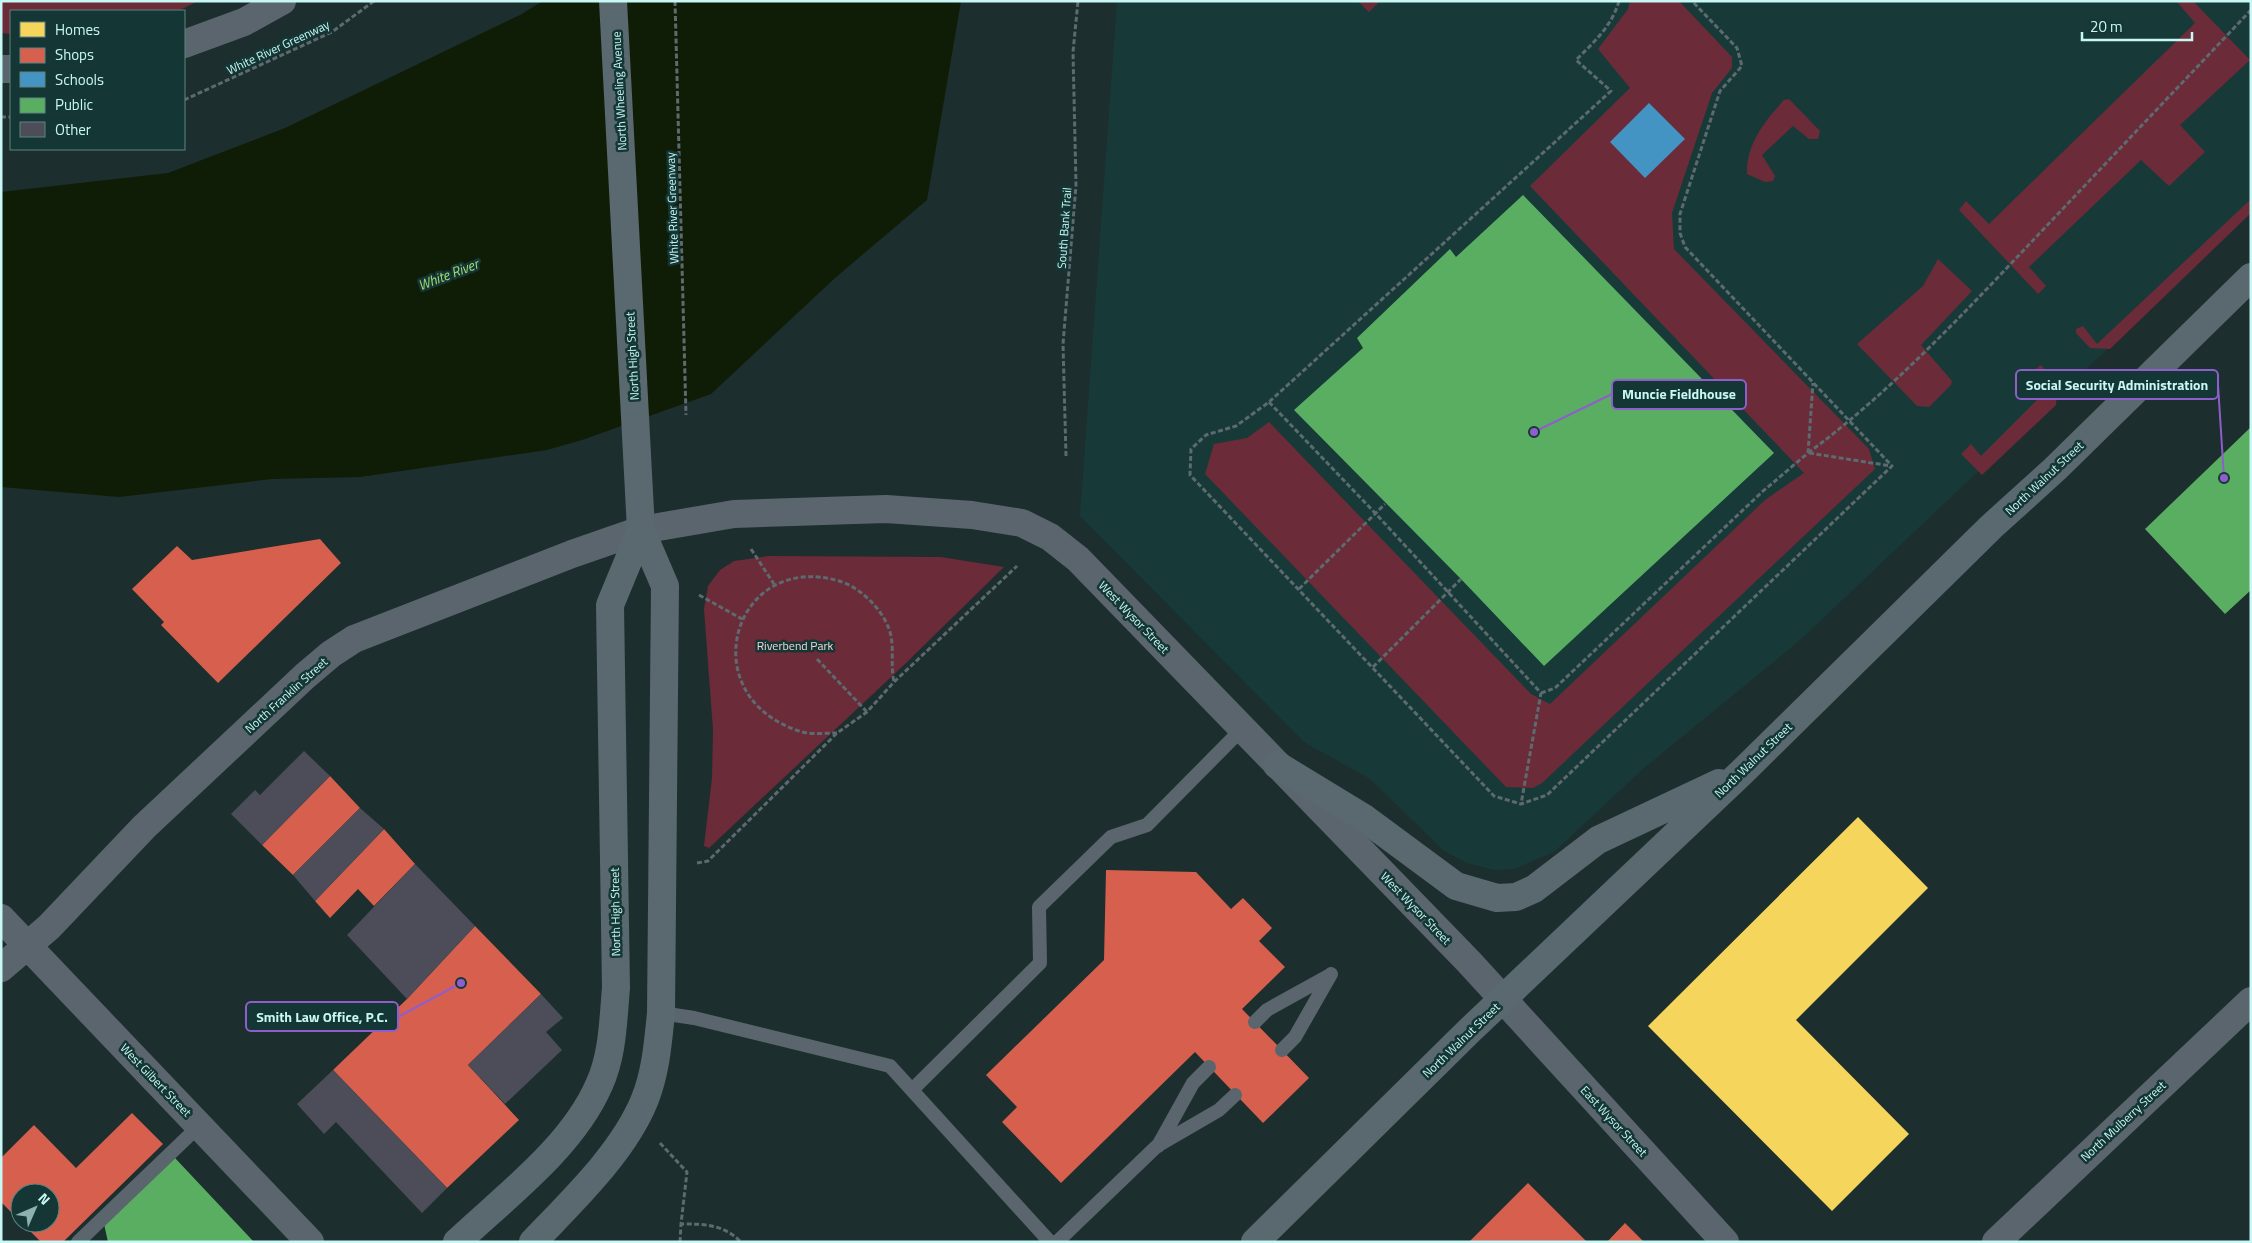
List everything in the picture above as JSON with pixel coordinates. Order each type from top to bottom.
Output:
[{"type":"main road","name":"North Wheeling Avenue","points":[[613,1],[624,181]]},
{"type":"main road","name":"North High Street","points":[[533,1242],[616,1151],[644,1100],[656,1062],[662,1013],[665,586],[640,530],[624,181]]},
{"type":"main road","name":"North Walnut Street","points":[[1255,1242],[1470,1030],[1504,1000],[1741,773],[1984,533],[2055,469],[2251,277]]},
{"type":"main road","name":"North High Street","points":[[456,1242],[551,1154],[580,1120],[600,1084],[612,1040],[616,988],[610,605],[640,530]]},
{"type":"main road","points":[[1277,765],[1364,818],[1456,886],[1497,898],[1516,896],[1534,889],[1598,840],[1741,773]]},
{"type":"street","points":[[185,44],[244,22],[282,1]]},
{"type":"street","name":"West Wysor Street","points":[[640,530],[734,514],[886,509],[972,514],[1022,523],[1050,537],[1078,559],[1470,962],[1504,1000]]},
{"type":"street","name":"North Franklin Street","points":[[1,968],[48,927],[144,827],[305,676],[331,654],[354,639],[572,554],[640,530]]},
{"type":"street","name":"West Gilbert Street","points":[[1,918],[310,1242]]},
{"type":"street","name":"East Wysor Street","points":[[1504,1000],[1725,1242]]},
{"type":"street","name":"North Mulberry Street","points":[[1996,1242],[2251,1001]]},
{"type":"lane","points":[[912,1090],[1040,964],[1039,907],[1111,837],[1147,824],[1242,729]]},
{"type":"lane","points":[[1255,1022],[1267,1010],[1331,974],[1295,1037],[1282,1050]]},
{"type":"lane","points":[[662,1013],[694,1018],[890,1066],[1050,1242]]},
{"type":"lane","points":[[1157,1146],[1193,1083],[1209,1067]]},
{"type":"lane","points":[[1057,1242],[1157,1146],[1219,1110],[1235,1095]]},
{"type":"lane","points":[[78,1242],[199,1126]]},
{"type":"path","name":"White River Greenway","points":[[185,100],[332,32],[374,1]]},
{"type":"path","name":"White River Greenway","points":[[675,1],[686,415]]},
{"type":"path","name":"South Bank Trail","points":[[1066,456],[1064,344],[1076,185],[1073,52],[1078,1]]},
{"type":"path","points":[[1619,1],[1616,12],[1604,32],[1576,60],[1611,91],[1269,402],[1236,426],[1206,435],[1191,449],[1190,475],[1494,796],[1521,804],[1547,795],[1892,466]]},
{"type":"path","points":[[1692,1],[1737,48],[1742,66],[1720,90],[1680,214],[1680,233],[1685,247],[1892,466]]},
{"type":"path","points":[[1541,693],[1556,688],[1762,492],[1808,452],[1850,422],[1993,283],[2251,10]]},
{"type":"path","points":[[1808,452],[1813,383]]},
{"type":"path","points":[[1269,402],[1448,591],[1541,693]]},
{"type":"path","points":[[1808,452],[1892,466]]},
{"type":"path","points":[[1299,589],[1385,504]]},
{"type":"path","points":[[751,548],[774,584]]},
{"type":"path","points":[[697,863],[708,861],[837,733],[867,712],[894,682],[1017,566]]},
{"type":"path","points":[[837,733],[800,732],[769,718],[752,702],[743,686],[736,667],[734,646],[742,620],[753,603],[774,584],[798,577],[825,577],[847,583],[862,593],[879,611],[889,629],[893,649],[890,666],[894,682]]},
{"type":"path","points":[[1373,667],[1461,578]]},
{"type":"path","points":[[698,595],[742,620]]},
{"type":"path","points":[[817,659],[867,712]]},
{"type":"path","points":[[1521,804],[1541,693]]},
{"type":"path","points":[[659,1143],[687,1172],[680,1242]]},
{"type":"path","points":[[681,1224],[711,1224],[735,1236],[741,1242]]},
{"type":"shaded area","points":[[1117,1],[2251,1],[2251,213],[1798,642],[1644,768],[1554,852],[1514,869],[1494,870],[1467,863],[1444,851],[1370,779],[1304,742],[1080,516]]},
{"type":"green space","points":[[1,1],[198,1],[180,10],[10,10],[10,34],[1,33]]},
{"type":"green space","points":[[1358,1],[1380,1],[1369,12]]},
{"type":"green space","points":[[1630,1],[1679,1],[1732,57],[1732,68],[1712,93],[1672,213],[1674,249],[1869,449],[1875,469],[1542,783],[1533,788],[1506,787],[1205,474],[1214,444],[1247,438],[1269,422],[1531,694],[1550,704],[1765,500],[1804,473],[1530,186],[1630,88],[1598,49],[1628,9]]},
{"type":"green space","points":[[2179,1],[2193,1],[2250,60],[2180,125],[2205,152],[2169,186],[2141,160],[2029,267],[2046,286],[2038,294],[1959,210],[1966,201],[1989,224],[2195,23],[2178,3]]},
{"type":"green space","points":[[1789,99],[1820,131],[1818,139],[1809,139],[1793,126],[1762,155],[1775,176],[1773,181],[1765,182],[1747,174],[1750,153],[1753,143],[1770,116],[1784,100]]},
{"type":"green space","points":[[2251,199],[2251,213],[2110,349],[2090,348],[2076,333],[2076,329],[2083,326],[2097,344]]},
{"type":"green space","points":[[1938,259],[1972,291],[1921,345],[1952,381],[1951,385],[1929,407],[1917,406],[1857,344],[1923,286]]},
{"type":"green space","points":[[2041,365],[2053,383],[2056,393],[2056,405],[1982,475],[1961,454],[1971,444],[1981,456],[2048,389],[2033,371]]},
{"type":"green space","name":"Riverbend Park","points":[[769,556],[941,557],[1004,567],[906,663],[709,848],[704,846],[712,778],[713,730],[704,609],[708,586],[720,570],[734,561]]},
{"type":"water","name":"White River","points":[[543,1],[961,1],[927,200],[835,278],[711,394],[582,440],[547,450],[360,477],[272,479],[119,497],[1,487],[1,192],[168,173],[285,128],[520,15]]},
{"type":"building: Homes","points":[[1858,817],[1928,888],[1796,1020],[1909,1134],[1832,1211],[1648,1026]]},
{"type":"building: Shops","points":[[320,539],[341,563],[218,683],[161,625],[164,622],[132,589],[177,546],[192,560]]},
{"type":"building: Shops","points":[[330,776],[360,808],[293,875],[262,845]]},
{"type":"building: Shops","points":[[384,829],[415,864],[374,906],[358,889],[330,918],[315,901]]},
{"type":"building: Shops","points":[[1106,870],[1196,872],[1231,909],[1243,898],[1272,928],[1259,941],[1285,967],[1242,1009],[1309,1078],[1263,1123],[1195,1052],[1061,1183],[1002,1122],[1017,1107],[986,1075],[1104,960]]},
{"type":"building: Shops","points":[[475,926],[541,994],[468,1065],[519,1120],[447,1188],[333,1070],[407,999]]},
{"type":"building: Shops","points":[[132,1113],[163,1144],[63,1242],[41,1242],[32,1233],[60,1233],[60,1183],[10,1183],[10,1211],[1,1202],[1,1158],[34,1125],[76,1168]]},
{"type":"building: Shops","points":[[1528,1183],[1587,1242],[1469,1242]]},
{"type":"building: Shops","points":[[1625,1223],[1644,1242],[1607,1242]]},
{"type":"building: Schools","points":[[1649,103],[1685,139],[1645,178],[1610,142]]},
{"type":"building: Public","points":[[1523,195],[1774,453],[1544,666],[1294,410],[1363,348],[1357,338],[1450,249],[1456,257]]},
{"type":"building: Public","points":[[2251,427],[2251,590],[2225,614],[2145,529]]},
{"type":"building: Public","points":[[175,1158],[254,1242],[108,1242],[104,1224]]},
{"type":"building: Other","points":[[304,751],[330,776],[262,845],[231,814],[255,790],[260,795]]},
{"type":"building: Other","points":[[360,808],[384,829],[315,901],[293,875]]},
{"type":"building: Other","points":[[415,864],[475,926],[407,999],[347,935]]},
{"type":"building: Other","points":[[541,994],[563,1018],[546,1032],[562,1050],[505,1104],[468,1065]]},
{"type":"building: Other","points":[[333,1070],[447,1188],[422,1213],[336,1122],[324,1134],[297,1104]]},
{"type":"place","name":"Muncie Fieldhouse","points":[[1534,432]]},
{"type":"place","name":"Social Security Administration","points":[[2224,478]]},
{"type":"place","name":"Smith Law Office, P.C.","points":[[461,983]]}]
